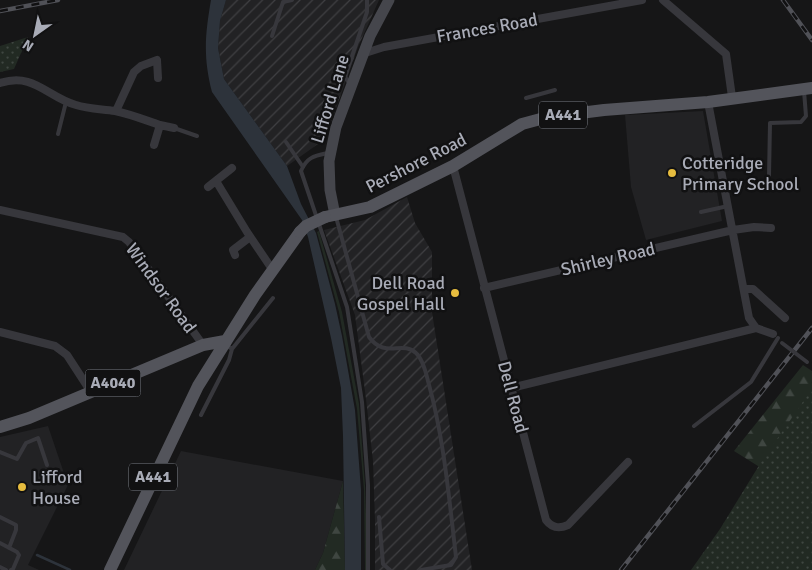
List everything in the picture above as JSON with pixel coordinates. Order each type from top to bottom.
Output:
[{"type":"main road","name":"Pershore Road","points":[[110,570],[198,386],[227,345],[272,264],[306,226],[330,216],[370,207],[453,166],[522,124],[548,117],[604,110],[708,102],[808,89]]},
{"type":"main road","name":"A4040","points":[[0,427],[29,418],[203,345],[227,345]]},
{"type":"street","name":"Lifford Lane","points":[[330,216],[329,161],[336,127],[362,54],[390,0]]},
{"type":"street","name":"Frances Road","points":[[362,54],[384,47],[642,0]]},
{"type":"street","points":[[663,0],[726,54],[732,98]]},
{"type":"street","points":[[116,111],[134,72],[141,66],[157,60],[158,78]]},
{"type":"street","points":[[0,82],[23,80],[39,85],[66,101],[82,107],[116,111],[174,128]]},
{"type":"street","points":[[708,102],[749,318],[756,328],[775,336]]},
{"type":"street","points":[[154,145],[160,125]]},
{"type":"street","name":"Dell Road","points":[[453,166],[546,520],[553,527],[568,525],[628,462]]},
{"type":"street","points":[[208,186],[232,168]]},
{"type":"street","points":[[216,181],[250,237],[272,264]]},
{"type":"street","name":"Windsor Road","points":[[0,210],[123,237],[129,242],[203,345]]},
{"type":"street","name":"Shirley Road","points":[[484,288],[733,230],[754,227],[771,228]]},
{"type":"street","points":[[235,255],[233,250],[250,237]]},
{"type":"street","points":[[744,289],[752,290],[786,318]]},
{"type":"street","points":[[511,388],[756,328]]},
{"type":"street","points":[[0,332],[55,346],[67,355],[91,392]]},
{"type":"lane","points":[[272,36],[283,2],[292,0]]},
{"type":"lane","points":[[351,86],[345,77],[367,12],[367,0]]},
{"type":"lane","points":[[769,176],[770,123],[801,122],[806,116],[808,89]]},
{"type":"lane","points":[[526,98],[555,90]]},
{"type":"lane","points":[[58,134],[66,101]]},
{"type":"lane","points":[[174,128],[197,136]]},
{"type":"lane","points":[[286,142],[303,167]]},
{"type":"lane","points":[[330,153],[314,156],[305,163],[301,171],[347,307],[362,402],[368,485],[368,570]]},
{"type":"lane","points":[[701,212],[728,206]]},
{"type":"lane","points":[[330,216],[369,337],[375,345],[382,348],[405,348],[416,353],[424,368],[438,414],[456,557],[451,565],[421,570]]},
{"type":"lane","points":[[201,415],[229,360],[227,345],[272,298]]},
{"type":"lane","points":[[694,426],[751,382],[775,336],[809,363]]},
{"type":"lane","points":[[0,452],[18,460],[26,443],[38,438],[47,465]]},
{"type":"lane","points":[[0,517],[16,524],[16,530],[9,548]]},
{"type":"lane","points":[[379,517],[383,564],[390,570]]},
{"type":"lane","points":[[0,544],[17,552],[19,555],[11,570]]},
{"type":"lane","points":[[0,567],[6,570]]},
{"type":"shaded area","points":[[211,0],[226,0],[220,21],[218,48],[224,79],[287,166],[301,204],[316,233],[335,304],[355,410],[361,490],[361,570],[345,570],[341,388],[308,237],[302,220],[212,92],[206,57],[207,24]]},
{"type":"shaded area","points":[[226,0],[379,0],[358,47],[325,139],[287,166],[224,79],[218,48],[220,21]]},
{"type":"shaded area","name":"Cotteridge Primary School","points":[[703,111],[722,221],[646,240],[631,187],[625,115]]},
{"type":"shaded area","points":[[407,197],[415,223],[432,252],[432,312],[472,570],[375,570],[373,461],[355,315],[324,230],[365,220]]},
{"type":"shaded area","points":[[48,426],[68,485],[28,565],[39,570],[0,570],[0,437]]},
{"type":"shaded area","points":[[181,451],[343,481],[323,553],[315,570],[124,570]]},
{"type":"green space","points":[[28,37],[14,69],[0,72],[0,46]]},
{"type":"green space","points":[[319,231],[342,312],[359,404],[365,485],[368,570],[365,570],[364,490],[357,409],[339,312],[317,232]]},
{"type":"green space","points":[[803,365],[812,371],[812,570],[765,473],[758,466],[734,451]]},
{"type":"green space","points":[[812,389],[812,570],[691,570],[720,529],[763,459]]},
{"type":"green space","points":[[343,481],[345,570],[315,570],[323,553]]},
{"type":"waterway","points":[[37,555],[70,570]]},
{"type":"railway","points":[[0,11],[58,0]]},
{"type":"railway","points":[[783,0],[812,40]]},
{"type":"railway","points":[[621,570],[812,328]]},
{"type":"place","name":"Cotteridge Primary School","points":[[672,173]]},
{"type":"place","name":"Dell Road Gospel Hall","points":[[455,293]]},
{"type":"place","name":"Lifford House","points":[[22,487]]}]
